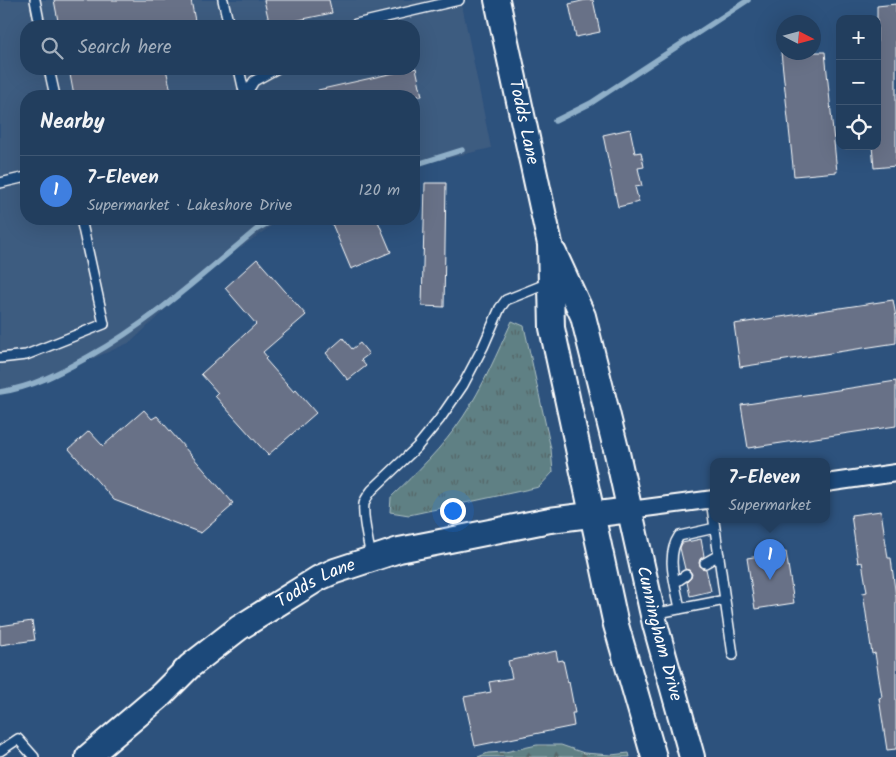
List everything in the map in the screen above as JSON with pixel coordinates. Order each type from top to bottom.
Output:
[{"type":"main road","name":"Todds Lane","points":[[497,0],[550,244],[552,328],[592,514]]},
{"type":"main road","name":"Todds Lane","points":[[88,757],[161,695],[190,666],[239,628],[335,570],[399,550],[448,540],[550,520],[630,510],[584,316],[550,244]]},
{"type":"main road","name":"Cunningham Drive","points":[[630,510],[668,674],[692,757]]},
{"type":"main road","points":[[592,514],[627,668],[654,757]]},
{"type":"street","points":[[830,482],[896,472]]},
{"type":"street","points":[[630,510],[710,499]]},
{"type":"lane","points":[[35,0],[39,20]]},
{"type":"lane","points":[[224,0],[228,20]]},
{"type":"lane","points":[[373,20],[459,0]]},
{"type":"lane","points":[[50,75],[54,90]]},
{"type":"lane","points":[[240,75],[244,90]]},
{"type":"lane","points":[[249,90],[254,81],[265,75]]},
{"type":"lane","points":[[0,183],[20,178]]},
{"type":"lane","points":[[0,358],[26,355],[104,324],[82,225]]},
{"type":"lane","points":[[371,558],[364,505],[366,498],[417,447],[440,420],[463,385],[483,347],[500,308],[506,300],[551,282]]},
{"type":"lane","points":[[714,523],[734,655]]},
{"type":"lane","points":[[680,609],[671,558],[674,545],[679,536],[715,528]]},
{"type":"lane","points":[[705,563],[719,554]]},
{"type":"lane","points":[[676,582],[686,575]]},
{"type":"lane","points":[[653,614],[725,600]]},
{"type":"lane","points":[[0,751],[18,739],[34,757]]},
{"type":"shaded area","points":[[0,0],[461,0],[491,148],[420,165],[420,90],[20,90],[20,225],[272,225],[200,276],[131,342],[20,390],[0,391]]},
{"type":"green space","points":[[512,321],[524,326],[551,449],[553,472],[539,487],[409,515],[390,512],[391,497],[438,449],[463,417],[483,382]]},
{"type":"green space","points":[[537,745],[561,745],[584,753],[611,755],[629,753],[630,757],[478,757],[488,753],[505,752]]},
{"type":"building","points":[[54,0],[191,0],[195,20],[58,20]]},
{"type":"building","points":[[264,0],[329,0],[332,13],[299,20],[269,20]]},
{"type":"building","points":[[593,0],[600,32],[576,37],[569,4]]},
{"type":"building","points":[[896,4],[896,166],[874,168],[872,150],[881,150],[881,15],[877,15],[877,6]]},
{"type":"building","points":[[821,52],[825,52],[837,172],[794,176],[782,60],[821,60]]},
{"type":"building","points":[[70,75],[167,75],[171,90],[73,90]]},
{"type":"building","points":[[385,75],[418,75],[422,96],[420,96],[420,90],[318,90]]},
{"type":"building","points":[[630,129],[635,153],[641,152],[644,167],[638,168],[642,186],[635,187],[639,202],[618,207],[603,135]]},
{"type":"building","points":[[425,183],[446,183],[444,307],[422,306]]},
{"type":"building","points":[[333,225],[380,225],[391,252],[351,269]]},
{"type":"building","points":[[257,259],[306,315],[263,352],[267,357],[265,359],[294,392],[296,390],[316,413],[268,455],[215,396],[218,393],[201,374],[256,324],[225,288]]},
{"type":"building","points":[[893,300],[896,317],[896,343],[740,367],[734,324]]},
{"type":"building","points":[[343,338],[352,349],[360,343],[369,354],[361,360],[366,366],[348,380],[326,353]]},
{"type":"building","points":[[896,381],[896,426],[748,448],[741,405]]},
{"type":"building","points":[[144,410],[152,419],[157,416],[233,503],[230,505],[232,506],[201,533],[114,500],[69,449],[89,431],[103,446]]},
{"type":"building","points":[[881,511],[888,558],[891,558],[896,598],[896,749],[887,750],[879,698],[882,697],[875,653],[872,654],[863,593],[867,592],[862,562],[858,563],[851,515]]},
{"type":"building","points":[[701,539],[704,556],[700,559],[699,563],[701,568],[706,569],[711,591],[690,596],[687,582],[692,574],[689,570],[685,569],[680,548],[682,543]]},
{"type":"building","points":[[786,552],[794,603],[755,609],[747,558]]},
{"type":"building","points":[[32,621],[35,640],[0,645],[0,626]]},
{"type":"building","points":[[556,651],[558,661],[563,660],[569,682],[575,713],[572,713],[574,726],[475,746],[464,697],[491,692],[489,682],[512,678],[508,661]]},
{"type":"waterway","points":[[555,121],[591,103],[748,0]]},
{"type":"waterway","points":[[420,163],[462,150]]},
{"type":"waterway","points":[[0,392],[24,387],[46,379],[111,343],[155,313],[264,225]]},
{"type":"place","name":"7-Eleven","points":[[770,580]]}]
